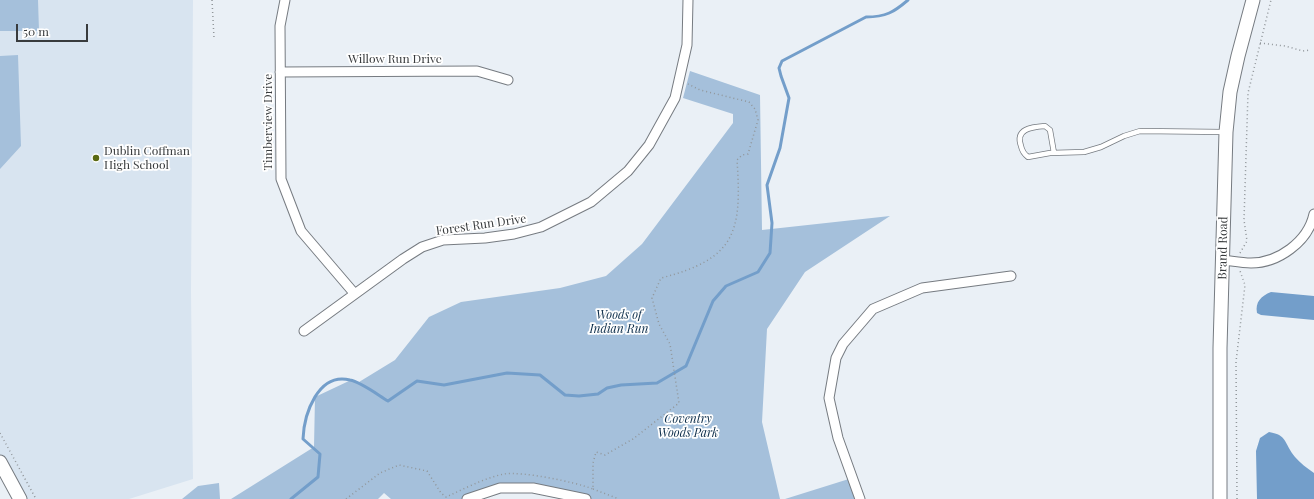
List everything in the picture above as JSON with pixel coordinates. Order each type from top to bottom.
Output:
[{"type":"main road","name":"Brand Road","points":[[1220,499],[1226,132],[1230,92],[1253,0]]},
{"type":"main road","points":[[0,462],[20,499]]},
{"type":"street","name":"Timberview Drive","points":[[285,0],[280,26],[281,179],[301,231],[354,293]]},
{"type":"street","name":"Forest Run Drive","points":[[304,331],[354,293],[422,247],[443,240],[485,238],[514,234],[541,227],[592,202],[628,170],[649,144],[675,98],[687,45],[688,0]]},
{"type":"street","name":"Willow Run Drive","points":[[280,72],[477,71],[508,80]]},
{"type":"street","points":[[1223,260],[1252,263],[1274,259],[1289,251],[1303,237],[1314,214]]},
{"type":"street","points":[[860,499],[838,438],[829,398],[836,358],[843,344],[873,310],[922,288],[1011,276]]},
{"type":"street","points":[[467,499],[500,488],[533,488],[586,499]]},
{"type":"lane","points":[[1054,153],[1050,130],[1045,126],[1025,129],[1020,133],[1019,139],[1025,154],[1028,156],[1084,152],[1101,147],[1124,136],[1140,131],[1226,132]]},
{"type":"path","points":[[212,0],[214,38]]},
{"type":"path","points":[[1237,499],[1236,362],[1245,285],[1240,273],[1240,252],[1247,241],[1244,220],[1248,93],[1271,0]]},
{"type":"path","points":[[1260,43],[1286,46],[1303,51],[1310,50]]},
{"type":"path","points":[[592,489],[596,452],[605,455],[633,439],[679,403],[670,344],[659,324],[652,298],[661,278],[701,266],[720,251],[732,238],[739,207],[737,160],[742,155],[748,154],[758,120],[755,109],[748,102],[700,90],[680,81]]},
{"type":"path","points":[[0,433],[36,499]]},
{"type":"path","points":[[346,499],[380,473],[399,465],[427,471],[441,493],[446,497],[505,474],[540,477],[582,485],[619,499]]},
{"type":"shaded area","name":"Dublin Coffman High School","points":[[0,0],[193,0],[191,291],[193,479],[129,499],[20,499],[0,462]]},
{"type":"shaded area","points":[[1271,292],[1314,296],[1314,320],[1261,315],[1257,313],[1257,306],[1260,300],[1264,295]]},
{"type":"shaded area","points":[[1269,432],[1280,435],[1295,457],[1314,473],[1314,499],[1257,499],[1256,451],[1260,438]]},
{"type":"green space","points":[[0,0],[38,0],[39,31],[0,31]]},
{"type":"green space","points":[[18,55],[21,146],[0,169],[0,56]]},
{"type":"green space","name":"Coventry Woods Park","points":[[690,71],[760,95],[762,230],[890,216],[805,272],[767,329],[762,422],[780,499],[586,499],[500,488],[467,499],[391,499],[384,493],[378,499],[231,499],[314,447],[315,397],[351,380],[359,382],[395,360],[429,317],[461,302],[560,288],[606,276],[642,244],[733,123],[733,114],[683,98]]},
{"type":"green space","points":[[852,478],[860,499],[785,499]]},
{"type":"green space","points":[[219,483],[220,499],[182,499],[198,486]]},
{"type":"waterway","points":[[291,499],[318,477],[320,454],[303,439],[304,429],[306,418],[315,397],[329,382],[339,379],[354,381],[388,401],[417,381],[444,385],[507,373],[540,375],[565,395],[579,396],[598,394],[607,388],[621,385],[657,383],[686,366],[713,301],[726,286],[758,272],[770,253],[772,223],[767,185],[780,148],[789,98],[779,68],[782,61],[866,17],[879,16],[889,13],[908,0]]},
{"type":"place","name":"Dublin Coffman High School","points":[[96,158]]},
{"type":"park label","name":"Woods of Indian Run","points":[[619,322]]}]
